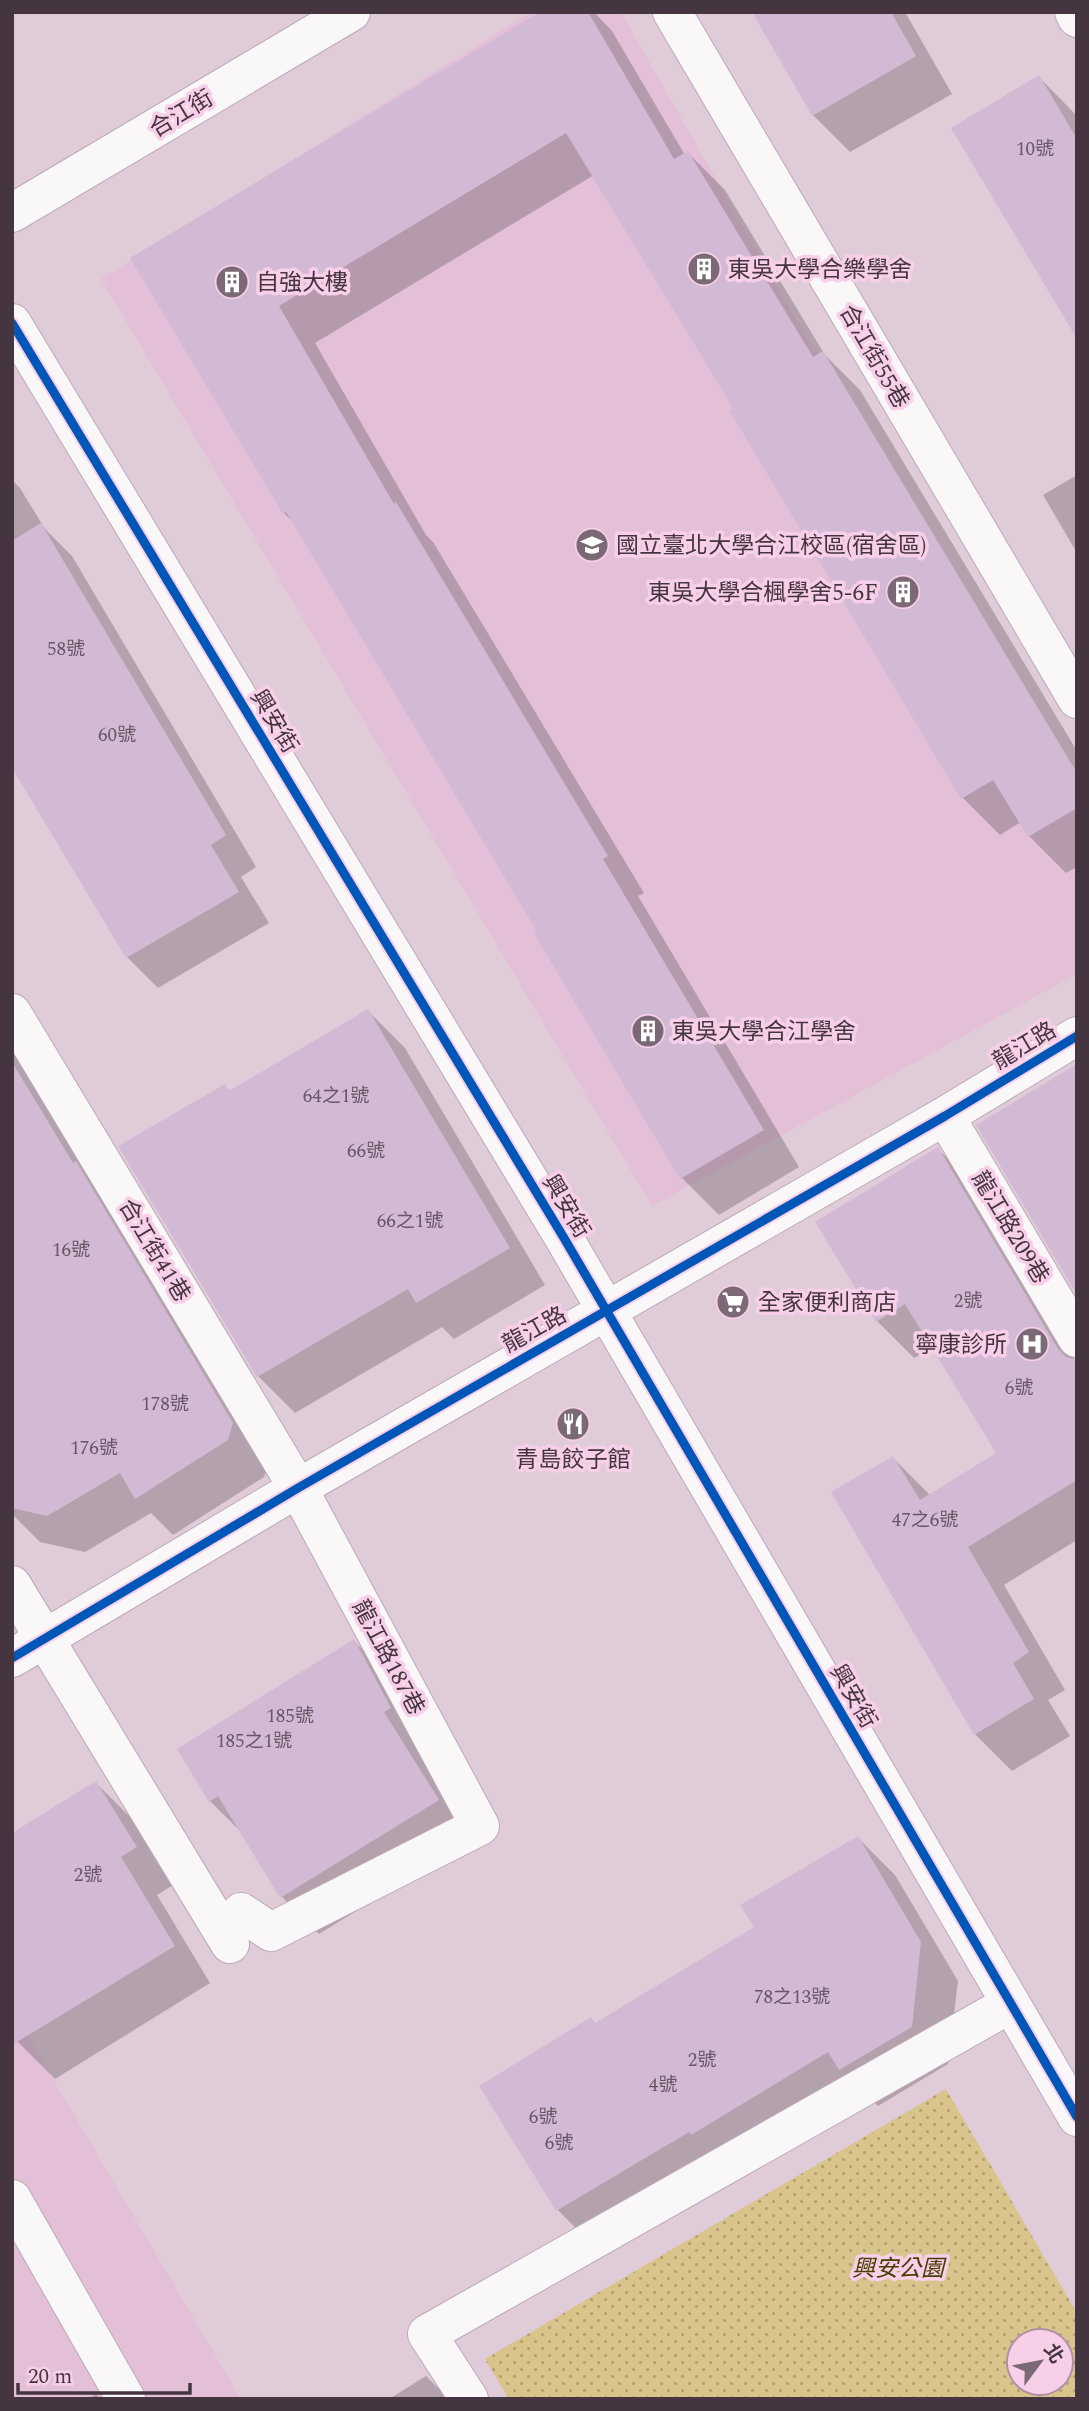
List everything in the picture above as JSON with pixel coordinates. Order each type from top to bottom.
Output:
[{"type":"street","name":"合江街","points":[[12,213],[351,12]]},
{"type":"street","name":"合江街55巷","points":[[673,12],[1077,699]]},
{"type":"street","points":[[1074,12],[1077,18]]},
{"type":"street","name":"興安街","points":[[12,323],[606,1311],[1077,2117]]},
{"type":"street","name":"合江街41巷","points":[[12,1013],[298,1488]]},
{"type":"street","name":"龍江路","points":[[28,1648],[298,1488],[945,1116],[1077,1036]]},
{"type":"street","name":"龍江路209巷","points":[[945,1116],[1077,1338]]},
{"type":"street","name":"龍江路187巷","points":[[28,1648],[236,1928],[271,1931],[480,1826],[298,1488]]},
{"type":"street","points":[[12,1585],[28,1648]]},
{"type":"street","points":[[469,2399],[427,2334],[1010,2004]]},
{"type":"street","points":[[12,2199],[126,2399]]},
{"type":"shaded area","name":"國立臺北大學合江校區(宿舍區)","points":[[531,12],[621,12],[1077,812],[1077,974],[652,1206],[101,279]]},
{"type":"shaded area","points":[[12,2009],[241,2399],[12,2399]]},
{"type":"green space","name":"興安公園","points":[[946,2089],[1077,2313],[1077,2399],[509,2399],[485,2359]]},
{"type":"building","points":[[540,12],[588,12],[674,159],[688,151],[813,357],[823,351],[1077,773],[1077,808],[1028,837],[993,780],[961,799],[729,410],[733,408],[566,133],[279,306],[394,504],[396,502],[608,856],[603,859],[764,1130],[680,1179],[533,932],[536,930],[286,512],[283,514],[130,258]]},
{"type":"building","points":[[752,12],[891,12],[916,56],[812,116]]},
{"type":"building","points":[[1039,75],[1077,139],[1077,339],[951,128]]},
{"type":"building","points":[[41,523],[226,835],[211,845],[239,892],[126,958],[12,768],[12,541]]},
{"type":"building","points":[[368,1009],[510,1248],[416,1303],[408,1289],[257,1377],[118,1146],[225,1084],[229,1091]]},
{"type":"building","points":[[12,1062],[73,1163],[76,1161],[233,1423],[228,1440],[135,1499],[120,1473],[47,1516],[12,1508]]},
{"type":"building","points":[[1077,1064],[1077,1295],[976,1125]]},
{"type":"building","points":[[938,1147],[1058,1349],[1066,1357],[1077,1360],[1077,1480],[968,1547],[1029,1652],[1013,1663],[1034,1699],[974,1735],[831,1492],[893,1456],[920,1500],[996,1453],[905,1304],[876,1322],[815,1222]]},
{"type":"building","points":[[354,1639],[391,1708],[384,1712],[439,1800],[280,1898],[218,1796],[209,1802],[177,1749]]},
{"type":"building","points":[[96,1781],[137,1847],[121,1857],[175,1946],[12,2045],[12,1833]]},
{"type":"building","points":[[858,1836],[921,1942],[912,2027],[839,2070],[828,2052],[691,2135],[689,2132],[556,2211],[479,2086],[591,2017],[595,2023],[754,1927],[740,1905]]},
{"type":"cycle path","points":[[12,323],[564,1238],[1077,2117]]},
{"type":"cycle path","points":[[12,1658],[298,1488],[945,1116],[1077,1036]]},
{"type":"place","name":"東吳大學合樂學舍","points":[[704,269]]},
{"type":"place","name":"自強大樓","points":[[232,282]]},
{"type":"place","name":"國立臺北大學合江校區(宿舍區)","points":[[592,545]]},
{"type":"place","name":"東吳大學合楓學舍5-6F","points":[[903,592]]},
{"type":"place","name":"東吳大學合江學舍","points":[[648,1031]]},
{"type":"place","name":"全家便利商店","points":[[733,1302]]},
{"type":"place","name":"寧康診所","points":[[1032,1344]]},
{"type":"place","name":"青島餃子館","points":[[573,1424]]}]
